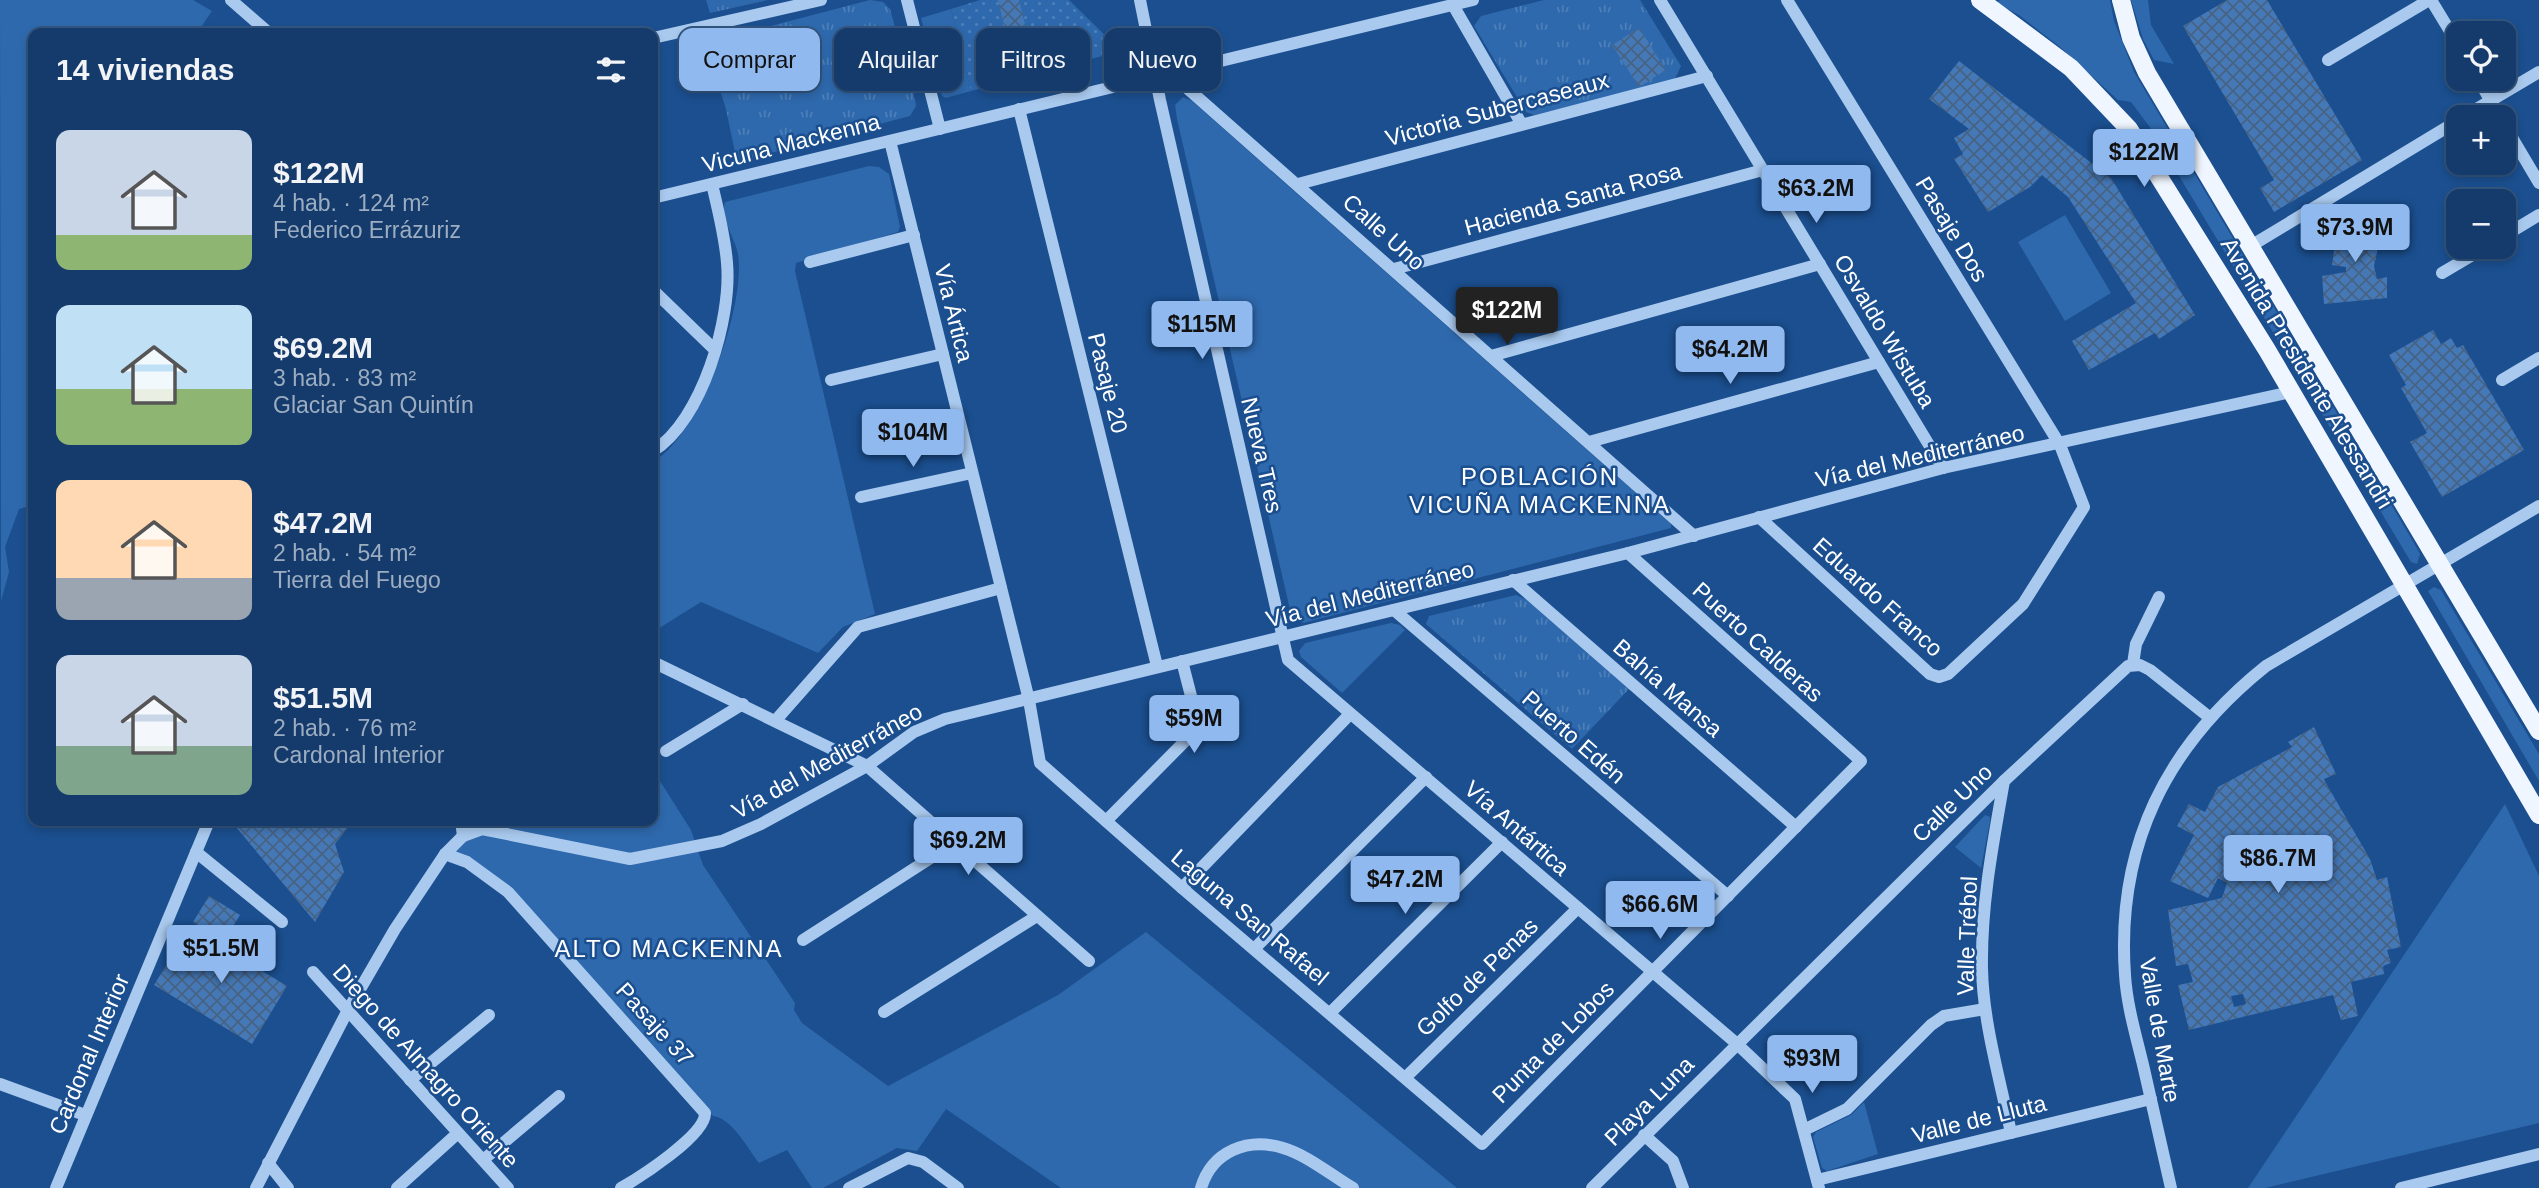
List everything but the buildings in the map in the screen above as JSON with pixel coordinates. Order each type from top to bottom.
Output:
[{"type":"main road","name":"Avenida Presidente Alessandri","points":[[1980,0],[2064,62],[2121,119],[2291,392],[2539,815]]},
{"type":"main road","name":"Avenida Presidente Alessandri","points":[[2121,0],[2131,38],[2147,74],[2539,732]]},
{"type":"street","points":[[231,0],[263,28]]},
{"type":"street","points":[[658,37],[821,0]]},
{"type":"street","points":[[907,0],[940,129]]},
{"type":"street","points":[[1140,0],[1145,28]]},
{"type":"street","name":"Vicuna Mackenna","points":[[1221,61],[1473,0]]},
{"type":"street","name":"Osvaldo Wistuba","points":[[1660,0],[1943,468]]},
{"type":"street","name":"Pasaje Dos","points":[[1787,0],[2060,445]]},
{"type":"street","points":[[2328,60],[2430,0],[2446,25]]},
{"type":"street","points":[[1453,5],[1521,124]]},
{"type":"street","points":[[2483,105],[2539,72]]},
{"type":"street","name":"Victoria Subercaseaux","points":[[1298,184],[1707,76]]},
{"type":"street","name":"Vicuna Mackenna","points":[[658,197],[1104,89]]},
{"type":"street","name":"Nueva Tres","points":[[1157,91],[1282,638]]},
{"type":"street","name":"Calle Uno","points":[[1191,91],[1694,536]]},
{"type":"street","points":[[2485,91],[2494,105]]},
{"type":"street","name":"Pasaje 20","points":[[1019,109],[1157,666]]},
{"type":"street","points":[[2249,247],[2446,128]]},
{"type":"street","name":"Vía Ártica","points":[[890,141],[1029,700]]},
{"type":"street","points":[[2516,144],[2539,183]]},
{"type":"street","name":"Hacienda Santa Rosa","points":[[1394,269],[1763,170]]},
{"type":"street","points":[[658,448],[673,437],[687,415],[715,350],[725,313],[728,265],[712,184]]},
{"type":"street","points":[[2516,229],[2539,215]]},
{"type":"street","points":[[810,262],[914,235]]},
{"type":"street","points":[[2442,273],[2466,259]]},
{"type":"street","points":[[1492,356],[1820,264]]},
{"type":"street","points":[[658,295],[715,350]]},
{"type":"street","points":[[831,380],[943,354]]},
{"type":"street","points":[[2502,380],[2539,358]]},
{"type":"street","points":[[1589,442],[1879,362]]},
{"type":"street","name":"Vía del Mediterráneo","points":[[463,836],[482,829],[630,859],[660,855],[741,835],[867,766],[928,724],[1628,553],[1943,468],[2060,445],[2291,392]]},
{"type":"street","name":"Eduardo Franco","points":[[1759,517],[1930,674],[1939,677],[1948,674],[2023,604],[2083,512],[2060,445]]},
{"type":"street","points":[[861,497],[972,473]]},
{"type":"street","name":"Valle de Marte","points":[[2171,1188],[2125,978],[2126,911],[2138,847],[2173,764],[2209,718],[2266,666],[2539,506]]},
{"type":"street","name":"Puerto Calderas","points":[[1628,553],[1861,761]]},
{"type":"street","name":"Bahía Mansa","points":[[1513,580],[1796,827]]},
{"type":"street","points":[[776,720],[858,627],[1001,588]]},
{"type":"street","points":[[2159,597],[2136,645],[2133,664],[2150,670],[2209,718]]},
{"type":"street","name":"Puerto Edén","points":[[1394,610],[1728,896]]},
{"type":"street","name":"Vía Antártica","points":[[1282,638],[1292,665],[1736,1043],[1795,1099],[1806,1129],[1818,1184]]},
{"type":"street","points":[[1106,821],[1199,726],[1182,661]]},
{"type":"street","points":[[658,664],[867,766],[1088,961]]},
{"type":"street","name":"Calle Uno","points":[[1736,1043],[2004,781],[2133,664]]},
{"type":"street","name":"Laguna San Rafael","points":[[1029,700],[1040,763],[1182,888],[1482,1143]]},
{"type":"street","points":[[666,751],[743,704]]},
{"type":"street","points":[[1182,888],[1350,714]]},
{"type":"street","name":"Punta de Lobos","points":[[1482,1143],[1861,761]]},
{"type":"street","points":[[1254,949],[1426,777]]},
{"type":"street","name":"Valle Trébol","points":[[2004,781],[1991,853],[1983,928],[1985,1009],[2011,1133]]},
{"type":"street","name":"Cardonal Interior","points":[[56,1188],[207,826]]},
{"type":"street","points":[[256,1188],[348,1010],[444,853],[463,836],[461,826]]},
{"type":"street","points":[[1330,1013],[1502,842]]},
{"type":"street","points":[[803,940],[954,843]]},
{"type":"street","points":[[196,852],[282,922]]},
{"type":"street","name":"Pasaje 37","points":[[444,853],[467,862],[508,892],[693,1098],[705,1117],[703,1124],[672,1152],[621,1188]]},
{"type":"street","name":"Golfo de Penas","points":[[1406,1077],[1578,908]]},
{"type":"street","points":[[884,1012],[1037,916]]},
{"type":"street","name":"Diego de Almagro Oriente","points":[[313,972],[508,1188]]},
{"type":"street","points":[[1806,1129],[1847,1109],[1931,1025],[1944,1016],[1985,1009]]},
{"type":"street","points":[[410,1080],[489,1015]]},
{"type":"street","name":"Playa Luna","points":[[1592,1188],[1736,1043]]},
{"type":"street","points":[[0,1084],[85,1115]]},
{"type":"street","points":[[483,1160],[559,1096]]},
{"type":"street","name":"Valle de Lluta","points":[[1818,1184],[2151,1099]]},
{"type":"street","points":[[397,1188],[458,1133]]},
{"type":"street","points":[[1644,1135],[1673,1161],[1683,1188]]},
{"type":"street","points":[[1201,1188],[1209,1170],[1223,1155],[1244,1145],[1260,1144],[1285,1148],[1353,1188]]},
{"type":"street","points":[[2401,1188],[2539,1154]]},
{"type":"street","points":[[849,1188],[908,1158],[923,1162],[958,1188]]},
{"type":"street","points":[[268,1163],[288,1188]]},
{"type":"green space","points":[[0,0],[193,0],[212,11],[200,28],[28,28],[28,506],[19,509],[5,547],[9,572],[1,601]]},
{"type":"green space","points":[[706,0],[768,0],[710,13]]},
{"type":"green space","points":[[870,0],[883,2],[890,9],[895,28],[834,28],[834,91],[913,91],[916,106],[910,116],[737,162],[720,91],[820,91],[820,28],[763,28]]},
{"type":"green space","points":[[980,0],[1069,0],[1104,34],[1104,56],[1090,59],[1090,28],[976,28],[976,90],[971,91],[962,54],[962,28],[956,28],[951,9]]},
{"type":"green space","points":[[1544,0],[1640,0],[1681,66],[1674,81],[1534,115],[1526,112],[1474,26],[1481,16]]},
{"type":"green space","points":[[2000,0],[2110,0],[2114,21],[2134,72],[2414,543],[2420,554],[2417,564],[2411,562],[2149,126],[2131,102],[2118,100],[2060,47],[2019,15],[1996,3]]},
{"type":"green space","points":[[2131,0],[2148,0],[2151,25],[2174,64],[2154,60],[2143,39]]},
{"type":"green space","points":[[951,9],[956,28],[924,28],[921,18]]},
{"type":"green space","points":[[962,54],[971,91],[946,98],[941,91],[962,91]]},
{"type":"green space","points":[[1183,97],[1192,101],[1671,524],[1671,528],[1303,623],[1291,614],[1177,119],[1175,105]]},
{"type":"green space","points":[[869,166],[879,167],[889,174],[900,227],[898,232],[796,263],[795,271],[875,614],[843,627],[818,653],[701,602],[658,629],[658,458],[687,426],[703,398],[727,336],[739,277],[738,254],[724,215],[725,202]]},
{"type":"green space","points":[[2065,215],[2111,293],[2065,321],[2018,242]]},
{"type":"green space","points":[[2434,587],[2441,590],[2539,754],[2539,781],[2428,591]]},
{"type":"green space","points":[[1516,595],[1527,600],[1629,689],[1572,749],[1426,624],[1429,616]]},
{"type":"green space","points":[[1391,623],[1400,625],[1405,630],[1342,693],[1301,657],[1299,651],[1305,643]]},
{"type":"green space","points":[[658,778],[691,830],[703,865],[795,1003],[794,1010],[802,1023],[888,1086],[1058,995],[1146,932],[1457,1188],[1061,1188],[946,1109],[917,1151],[897,1148],[823,1188],[812,1188],[787,1150],[759,1163],[733,1128],[713,1116],[528,908],[453,851],[468,828],[658,826]]},
{"type":"green space","points":[[2505,804],[2539,876],[2539,1123],[2265,1188],[2248,1188]]},
{"type":"green space","points":[[1985,815],[1990,817],[1990,821],[1981,868],[1955,847]]},
{"type":"green space","points":[[1864,1102],[1878,1154],[1827,1171],[1822,1168],[1813,1137],[1816,1132],[1851,1115]]},
{"type":"district","name":"POBLACIÓN VICUÑA MACKENNA","points":[[1540,491]]},
{"type":"district","name":"ALTO MACKENNA","points":[[669,949]]}]
